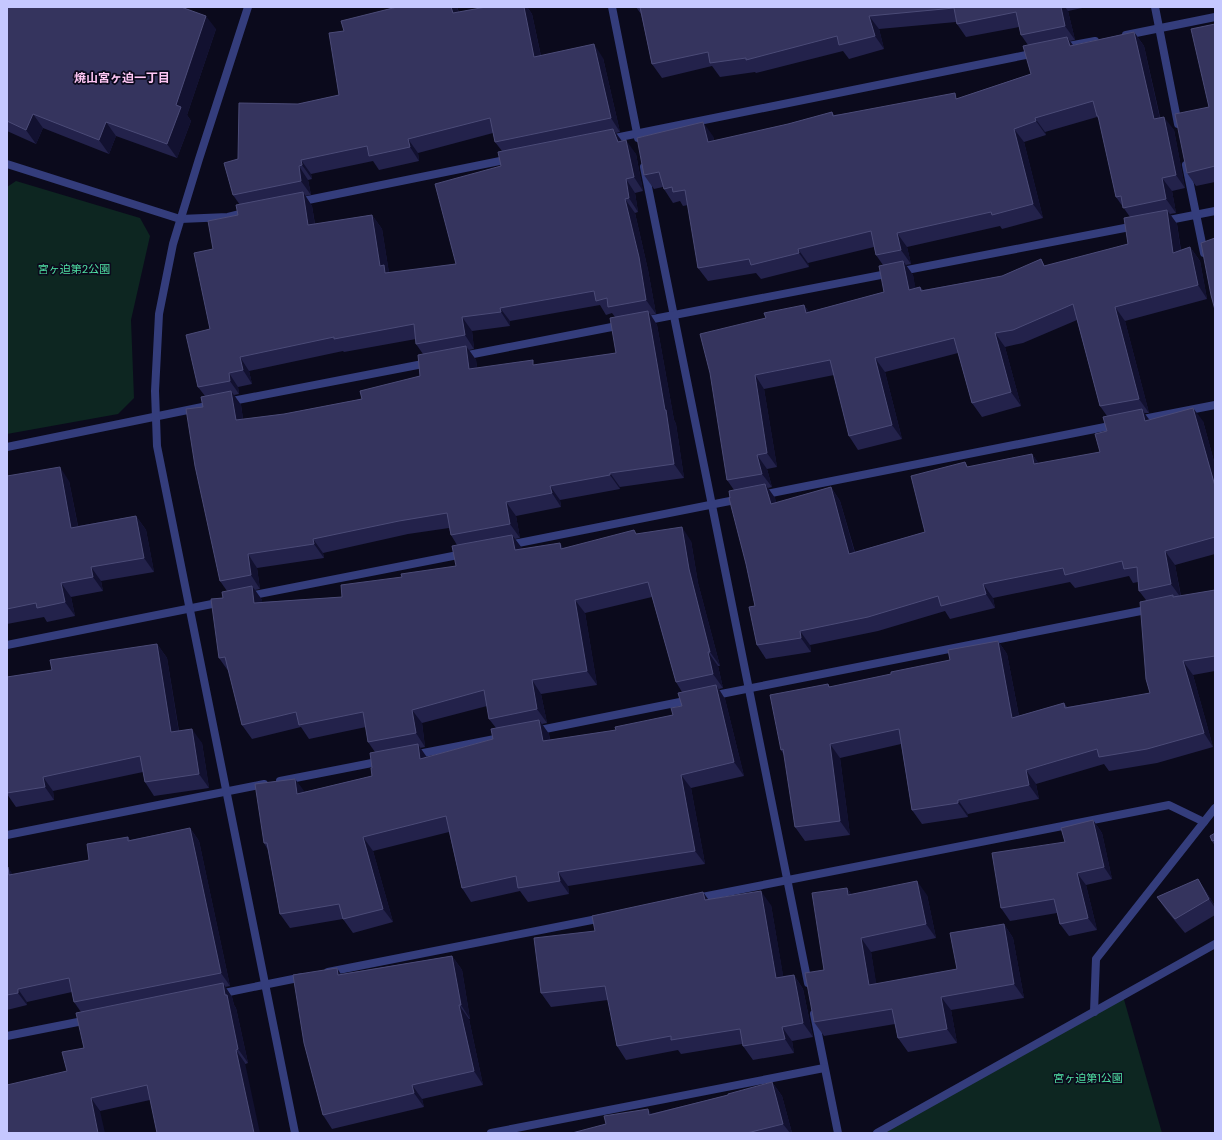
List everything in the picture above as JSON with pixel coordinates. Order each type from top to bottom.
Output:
[{"type":"street","points":[[248,7],[173,244],[159,314],[155,391],[157,446],[295,1133]]},
{"type":"street","points":[[612,7],[809,990]]},
{"type":"street","points":[[1155,7],[1179,129]]},
{"type":"street","points":[[1120,36],[1215,17]]},
{"type":"street","points":[[1058,48],[1105,39]]},
{"type":"street","points":[[599,141],[1042,52]]},
{"type":"street","points":[[289,204],[521,157]]},
{"type":"street","points":[[1186,160],[1205,258]]},
{"type":"street","points":[[7,164],[180,220],[228,216],[258,210]]},
{"type":"street","points":[[1157,222],[1215,211]]},
{"type":"street","points":[[454,358],[1142,225]]},
{"type":"street","points":[[7,447],[156,416],[438,361]]},
{"type":"street","points":[[502,546],[1215,405]]},
{"type":"street","points":[[244,597],[470,552]]},
{"type":"street","points":[[7,645],[229,600]]},
{"type":"street","points":[[530,732],[1161,608]]},
{"type":"street","points":[[406,756],[507,736]]},
{"type":"street","points":[[7,835],[390,759]]},
{"type":"street","points":[[686,901],[1169,805],[1204,822]]},
{"type":"street","points":[[1094,1012],[1096,959],[1215,808]]},
{"type":"street","points":[[210,995],[608,916]]},
{"type":"street","points":[[876,1133],[1215,944]]},
{"type":"street","points":[[812,1006],[838,1133]]},
{"type":"street","points":[[7,1036],[93,1018]]},
{"type":"street","points":[[491,1133],[824,1068]]},
{"type":"green space","name":"宮ヶ迫第2公園","points":[[16,181],[140,218],[150,236],[131,320],[134,398],[118,414],[7,434],[7,187]]},
{"type":"green space","name":"宮ヶ迫第1公園","points":[[1123,996],[1162,1133],[876,1133]]},
{"type":"building","points":[[7,7],[181,7],[206,16],[176,105],[181,107],[167,144],[106,122],[99,140],[33,114],[26,130],[7,121]]},
{"type":"building","points":[[397,7],[451,7],[453,13],[486,7],[524,7],[534,57],[594,44],[611,118],[495,142],[490,118],[408,139],[410,147],[369,156],[367,146],[301,160],[302,165],[299,166],[301,181],[233,195],[224,163],[238,159],[239,103],[298,104],[339,95],[329,33],[344,31],[341,21]]},
{"type":"building","points":[[640,7],[1061,7],[1065,26],[1021,35],[1016,12],[957,24],[954,8],[869,16],[875,36],[839,45],[837,36],[746,60],[746,58],[710,63],[708,52],[652,64]]},
{"type":"building","points":[[1215,24],[1215,166],[1187,173],[1175,114],[1209,107],[1191,29]]},
{"type":"building","points":[[1134,32],[1154,119],[1164,117],[1176,175],[1162,178],[1166,199],[1123,208],[1121,196],[1116,197],[1098,116],[1093,101],[1035,118],[1036,121],[1014,129],[1033,204],[992,215],[991,212],[897,233],[901,250],[876,255],[871,231],[798,249],[799,253],[751,265],[749,259],[698,268],[685,190],[673,192],[672,187],[664,189],[659,172],[644,175],[637,138],[703,122],[708,142],[788,124],[832,112],[833,116],[955,93],[956,99],[1031,74],[1023,46],[1067,37],[1070,46]]},
{"type":"building","points":[[613,129],[618,142],[626,140],[634,177],[626,179],[629,198],[625,199],[639,257],[646,300],[608,307],[607,298],[596,301],[594,291],[500,308],[501,312],[462,317],[465,335],[416,344],[414,324],[334,339],[334,337],[240,357],[243,370],[229,373],[230,381],[198,387],[186,335],[210,329],[194,253],[213,249],[208,221],[238,215],[236,205],[303,192],[308,225],[372,215],[380,266],[384,265],[385,273],[456,264],[435,184],[501,166],[498,152]]},
{"type":"building","points":[[1167,210],[1173,253],[1190,247],[1198,285],[1115,307],[1139,399],[1100,406],[1073,304],[1013,330],[995,333],[1011,392],[972,403],[954,338],[875,358],[892,425],[849,436],[830,360],[755,375],[767,453],[757,455],[762,474],[727,480],[710,373],[700,334],[766,318],[764,313],[804,305],[806,313],[884,292],[879,266],[903,261],[909,290],[920,287],[921,291],[1002,276],[1041,259],[1044,266],[1128,244],[1124,218]]},
{"type":"building","points":[[1215,238],[1215,310],[1201,243]]},
{"type":"building","points":[[648,311],[674,464],[610,473],[610,475],[550,486],[552,493],[506,502],[510,524],[451,535],[447,513],[399,521],[313,539],[314,544],[248,554],[251,575],[220,581],[195,466],[186,409],[203,407],[201,397],[231,391],[236,420],[284,414],[362,399],[360,391],[420,376],[418,355],[466,346],[469,369],[533,360],[533,365],[616,353],[610,318]]},
{"type":"building","points":[[1193,408],[1215,486],[1215,537],[1165,551],[1171,584],[1139,591],[1137,567],[1124,569],[1122,561],[1065,575],[1063,568],[983,584],[986,594],[941,606],[938,596],[868,617],[800,631],[801,638],[757,645],[749,607],[755,606],[729,498],[729,491],[765,484],[771,504],[831,487],[849,554],[925,532],[911,476],[965,462],[967,467],[1032,454],[1034,464],[1100,452],[1095,434],[1107,431],[1103,417],[1142,409],[1145,421]]},
{"type":"building","points":[[60,467],[71,528],[136,516],[144,558],[91,567],[93,577],[61,583],[65,602],[37,608],[36,603],[7,609],[7,476]]},
{"type":"building","points":[[682,527],[689,569],[710,652],[708,652],[713,674],[676,682],[648,582],[575,600],[587,671],[532,680],[537,709],[489,719],[484,690],[412,710],[416,733],[368,742],[363,712],[299,725],[296,712],[242,725],[225,657],[219,658],[211,599],[223,598],[222,592],[252,586],[254,603],[342,597],[341,585],[402,577],[401,574],[456,566],[452,546],[512,535],[515,550],[560,543],[561,549],[634,530],[636,534]]},
{"type":"building","points":[[1215,590],[1215,656],[1183,661],[1204,733],[1147,749],[1099,757],[1097,749],[1026,770],[1029,785],[958,800],[958,803],[912,810],[899,729],[830,744],[840,821],[795,827],[783,749],[781,750],[770,695],[828,684],[829,687],[891,674],[891,672],[950,660],[948,650],[998,641],[1012,718],[1064,703],[1065,708],[1150,693],[1146,679],[1140,602],[1173,595],[1173,597]]},
{"type":"building","points":[[157,644],[171,732],[192,729],[199,774],[145,782],[140,756],[43,777],[45,787],[7,793],[7,677],[52,670],[50,660]]},
{"type":"building","points":[[716,685],[734,762],[681,775],[695,851],[558,872],[560,881],[518,888],[516,876],[462,888],[446,816],[363,837],[383,909],[343,919],[339,904],[280,914],[267,843],[264,843],[255,784],[295,779],[297,794],[372,776],[370,753],[418,744],[420,759],[493,739],[491,729],[539,720],[543,741],[616,730],[615,727],[673,715],[671,708],[682,706],[678,693]]},
{"type":"building","points":[[1093,820],[1104,867],[1077,873],[1088,918],[1060,924],[1054,899],[1001,908],[992,853],[1065,842],[1061,828]]},
{"type":"building","points":[[190,828],[221,973],[74,1002],[69,978],[18,989],[18,993],[7,995],[7,867],[9,875],[89,860],[87,844],[128,837],[128,841]]},
{"type":"building","points":[[1215,833],[1215,840],[1212,841],[1210,836]]},
{"type":"building","points":[[1198,879],[1209,899],[1175,919],[1157,897]]},
{"type":"building","points":[[917,881],[926,924],[861,938],[869,985],[957,969],[950,933],[1004,924],[1014,984],[941,997],[947,1029],[898,1038],[892,1009],[814,1022],[805,973],[824,970],[812,893],[847,888],[848,895]]},
{"type":"building","points":[[761,891],[776,978],[794,975],[803,1023],[782,1027],[785,1039],[743,1046],[740,1029],[671,1040],[671,1036],[617,1046],[605,986],[541,993],[534,938],[595,931],[592,916],[703,892],[705,900]]},
{"type":"building","points":[[452,956],[461,1005],[459,1005],[474,1071],[412,1085],[414,1093],[323,1115],[304,1043],[293,975],[337,968],[338,975]]},
{"type":"building","points":[[223,983],[225,995],[227,995],[238,1049],[236,1050],[254,1133],[157,1133],[147,1085],[91,1098],[98,1133],[7,1133],[7,1085],[67,1071],[62,1052],[84,1048],[76,1013]]},
{"type":"building","points":[[772,1082],[783,1124],[747,1133],[572,1133],[606,1124],[604,1116],[648,1109],[649,1115]]},
{"type":"district","name":"焼山宮ヶ迫一丁目","points":[[122,78]]}]
